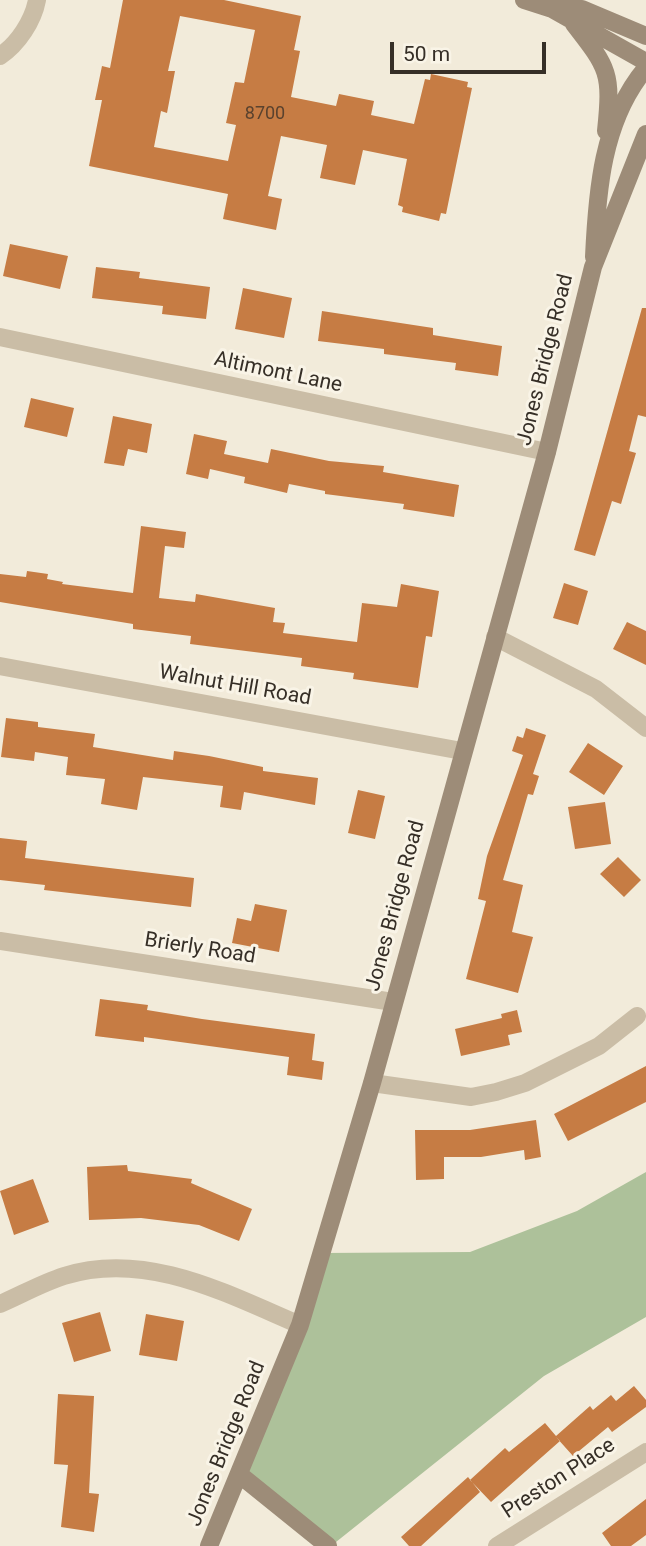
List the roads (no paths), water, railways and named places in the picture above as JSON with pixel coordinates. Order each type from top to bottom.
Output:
[{"type":"main road","points":[[524,0],[553,5],[578,16],[646,36]]},
{"type":"main road","points":[[578,16],[646,19]]},
{"type":"main road","points":[[578,16],[646,62]]},
{"type":"main road","points":[[578,16],[605,65],[610,83],[603,160]]},
{"type":"main road","name":"Jones Bridge Road","points":[[593,267],[603,160],[628,90],[646,68]]},
{"type":"main road","name":"Jones Bridge Road","points":[[209,1546],[300,1325],[372,1083],[547,452],[593,267],[646,134]]},
{"type":"main road","points":[[240,1475],[328,1546]]},
{"type":"street","points":[[0,56],[8,50],[34,16],[37,0]]},
{"type":"street","name":"Altimont Lane","points":[[0,337],[547,452]]},
{"type":"street","points":[[495,637],[596,689],[646,728]]},
{"type":"street","name":"Walnut Hill Road","points":[[0,666],[462,751]]},
{"type":"street","name":"Brierly Road","points":[[0,941],[393,1002]]},
{"type":"street","points":[[372,1083],[471,1097],[496,1092],[525,1083],[599,1046],[637,1016]]},
{"type":"street","points":[[0,1304],[65,1276],[117,1267],[192,1279],[300,1325]]},
{"type":"street","name":"Preston Place","points":[[497,1546],[630,1459],[646,1452]]}]
